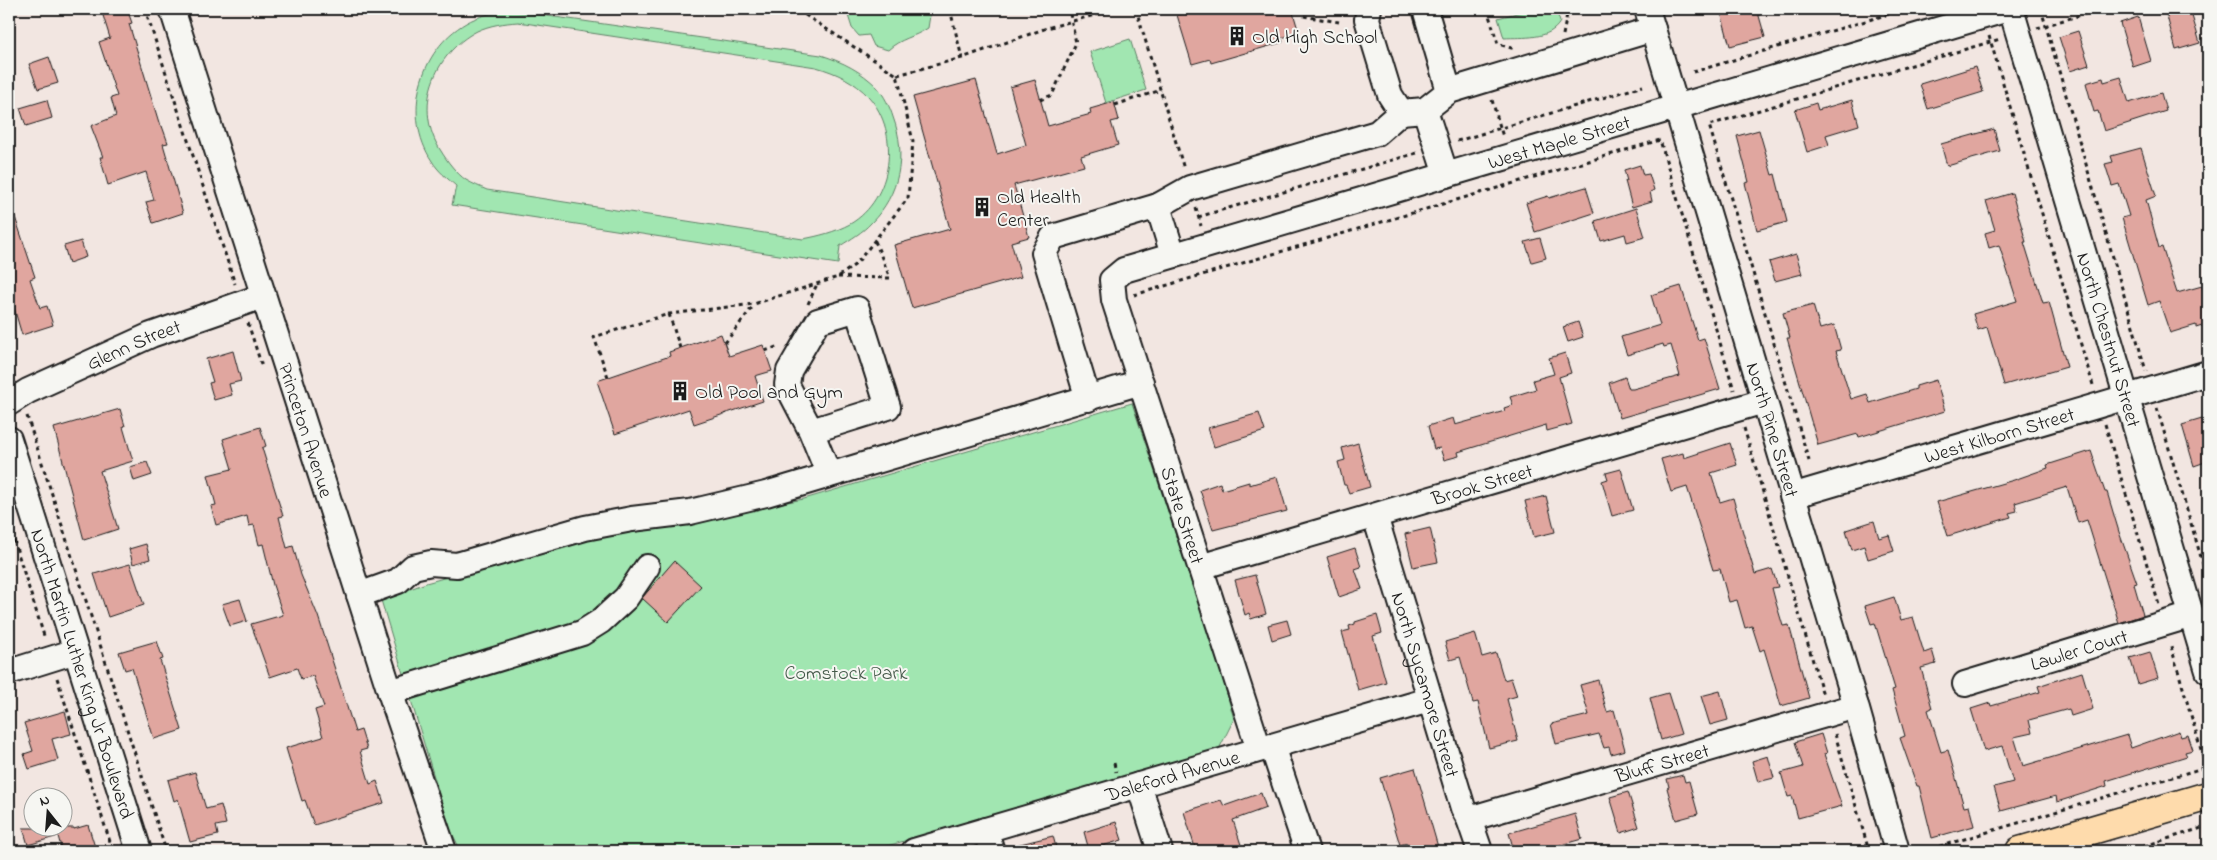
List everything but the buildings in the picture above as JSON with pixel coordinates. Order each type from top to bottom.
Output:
[{"type":"main road","points":[[2020,851],[2208,796]]},
{"type":"street","name":"Princeton Avenue","points":[[172,9],[390,692],[444,851]]},
{"type":"street","points":[[1369,9],[1367,18],[1390,95],[1401,112]]},
{"type":"street","points":[[1425,9],[1449,90]]},
{"type":"street","name":"West Maple Street","points":[[1112,280],[1124,270],[2010,9]]},
{"type":"street","name":"North Chestnut Street","points":[[2010,9],[2019,33],[2208,671]]},
{"type":"street","points":[[1088,399],[1044,253],[1053,237],[1158,206],[1190,188],[1377,133],[1401,112],[1425,110],[1449,90],[1483,80],[1650,19]]},
{"type":"street","name":"North Pine Street","points":[[1650,19],[1856,706],[1897,851]]},
{"type":"street","points":[[1425,110],[1446,175]]},
{"type":"street","points":[[1158,206],[1173,256]]},
{"type":"street","name":"State Street","points":[[1112,280],[1114,300],[1200,567],[1266,747],[1307,851]]},
{"type":"street","name":"Glenn Street","points":[[15,400],[28,391],[151,335],[263,296]]},
{"type":"street","points":[[811,431],[888,407],[857,309],[818,321],[789,371],[787,385],[811,431],[829,475]]},
{"type":"street","name":"West Kilborn Street","points":[[1792,496],[2208,373]]},
{"type":"street","points":[[359,595],[398,581],[413,567],[431,563],[457,565],[585,528],[632,519],[690,512],[766,494],[1141,382]]},
{"type":"street","name":"Brook Street","points":[[1200,567],[1764,401]]},
{"type":"street","name":"North Martin Luther King Jr Boulevard","points":[[9,439],[139,851]]},
{"type":"street","name":"North Sycamore Street","points":[[1375,516],[1429,700],[1463,808],[1469,819],[1480,851]]},
{"type":"street","points":[[390,692],[582,633],[601,621],[626,598],[647,567]]},
{"type":"street","name":"Lawler Court","points":[[1965,684],[2192,615]]},
{"type":"street","points":[[9,672],[76,651]]},
{"type":"street","name":"Daleford Avenue","points":[[914,851],[988,841],[1139,785],[1429,700]]},
{"type":"street","name":"Bluff Street","points":[[1469,819],[1856,706]]},
{"type":"street","points":[[1139,785],[1160,851]]},
{"type":"path","points":[[608,378],[594,336],[669,314],[754,304],[838,277],[856,264],[908,198],[913,141],[897,75],[796,9]]},
{"type":"path","points":[[950,9],[962,58]]},
{"type":"path","points":[[1040,100],[1052,95],[1076,43],[1069,9]]},
{"type":"path","points":[[897,75],[962,58],[1047,28],[1117,9]]},
{"type":"path","points":[[1136,9],[1190,188]]},
{"type":"path","points":[[1301,9],[1303,16],[1339,22]]},
{"type":"path","points":[[1487,9],[1498,44],[1520,50]]},
{"type":"path","points":[[1562,38],[1568,9]]},
{"type":"path","points":[[1693,72],[1906,9]]},
{"type":"path","points":[[2041,9],[2208,581]]},
{"type":"path","points":[[1809,461],[1709,125],[2101,9]]},
{"type":"path","points":[[1924,851],[2206,768],[1983,16]]},
{"type":"path","points":[[1483,80],[1489,91],[1517,181]]},
{"type":"path","points":[[1115,105],[1161,90]]},
{"type":"path","points":[[1133,295],[1660,140],[1735,393]]},
{"type":"path","points":[[838,277],[890,278],[875,240]]},
{"type":"path","points":[[724,343],[754,304]]},
{"type":"path","points":[[669,314],[680,348]]},
{"type":"path","points":[[9,360],[15,400],[166,851]]},
{"type":"path","points":[[1743,425],[1869,851]]},
{"type":"path","points":[[9,525],[112,851]]},
{"type":"path","points":[[2129,851],[2208,826]]},
{"type":"green space","points":[[846,9],[931,9],[928,28],[888,50],[874,46],[869,35],[859,36],[852,28]]},
{"type":"green space","points":[[1532,9],[1556,9],[1560,22],[1556,28],[1543,35],[1504,38],[1498,18]]},
{"type":"green space","points":[[506,10],[821,55],[844,64],[865,76],[877,87],[893,117],[900,146],[900,160],[898,173],[889,200],[868,226],[840,246],[838,264],[452,205],[456,186],[434,165],[423,143],[418,124],[417,105],[420,85],[427,67],[437,50],[450,35],[466,23],[485,15]],"holes":[[[518,22],[816,67],[845,78],[869,97],[879,112],[886,129],[888,165],[876,199],[864,213],[850,224],[839,229],[803,239],[487,190],[466,180],[452,167],[433,135],[429,118],[428,101],[432,84],[439,68],[449,54],[462,41],[477,31],[508,23]]]},
{"type":"green space","points":[[1130,39],[1146,90],[1106,103],[1090,52]]},
{"type":"green space","name":"Comstock Park","points":[[1132,403],[1218,662],[1234,719],[1219,749],[870,851],[461,851],[449,827],[381,600],[426,583],[574,541],[804,499]]},
{"type":"place","name":"Old High School","points":[[1237,36]]},
{"type":"place","name":"Old Health Center","points":[[982,207]]},
{"type":"place","name":"Old Pool and Gym","points":[[680,391]]}]
